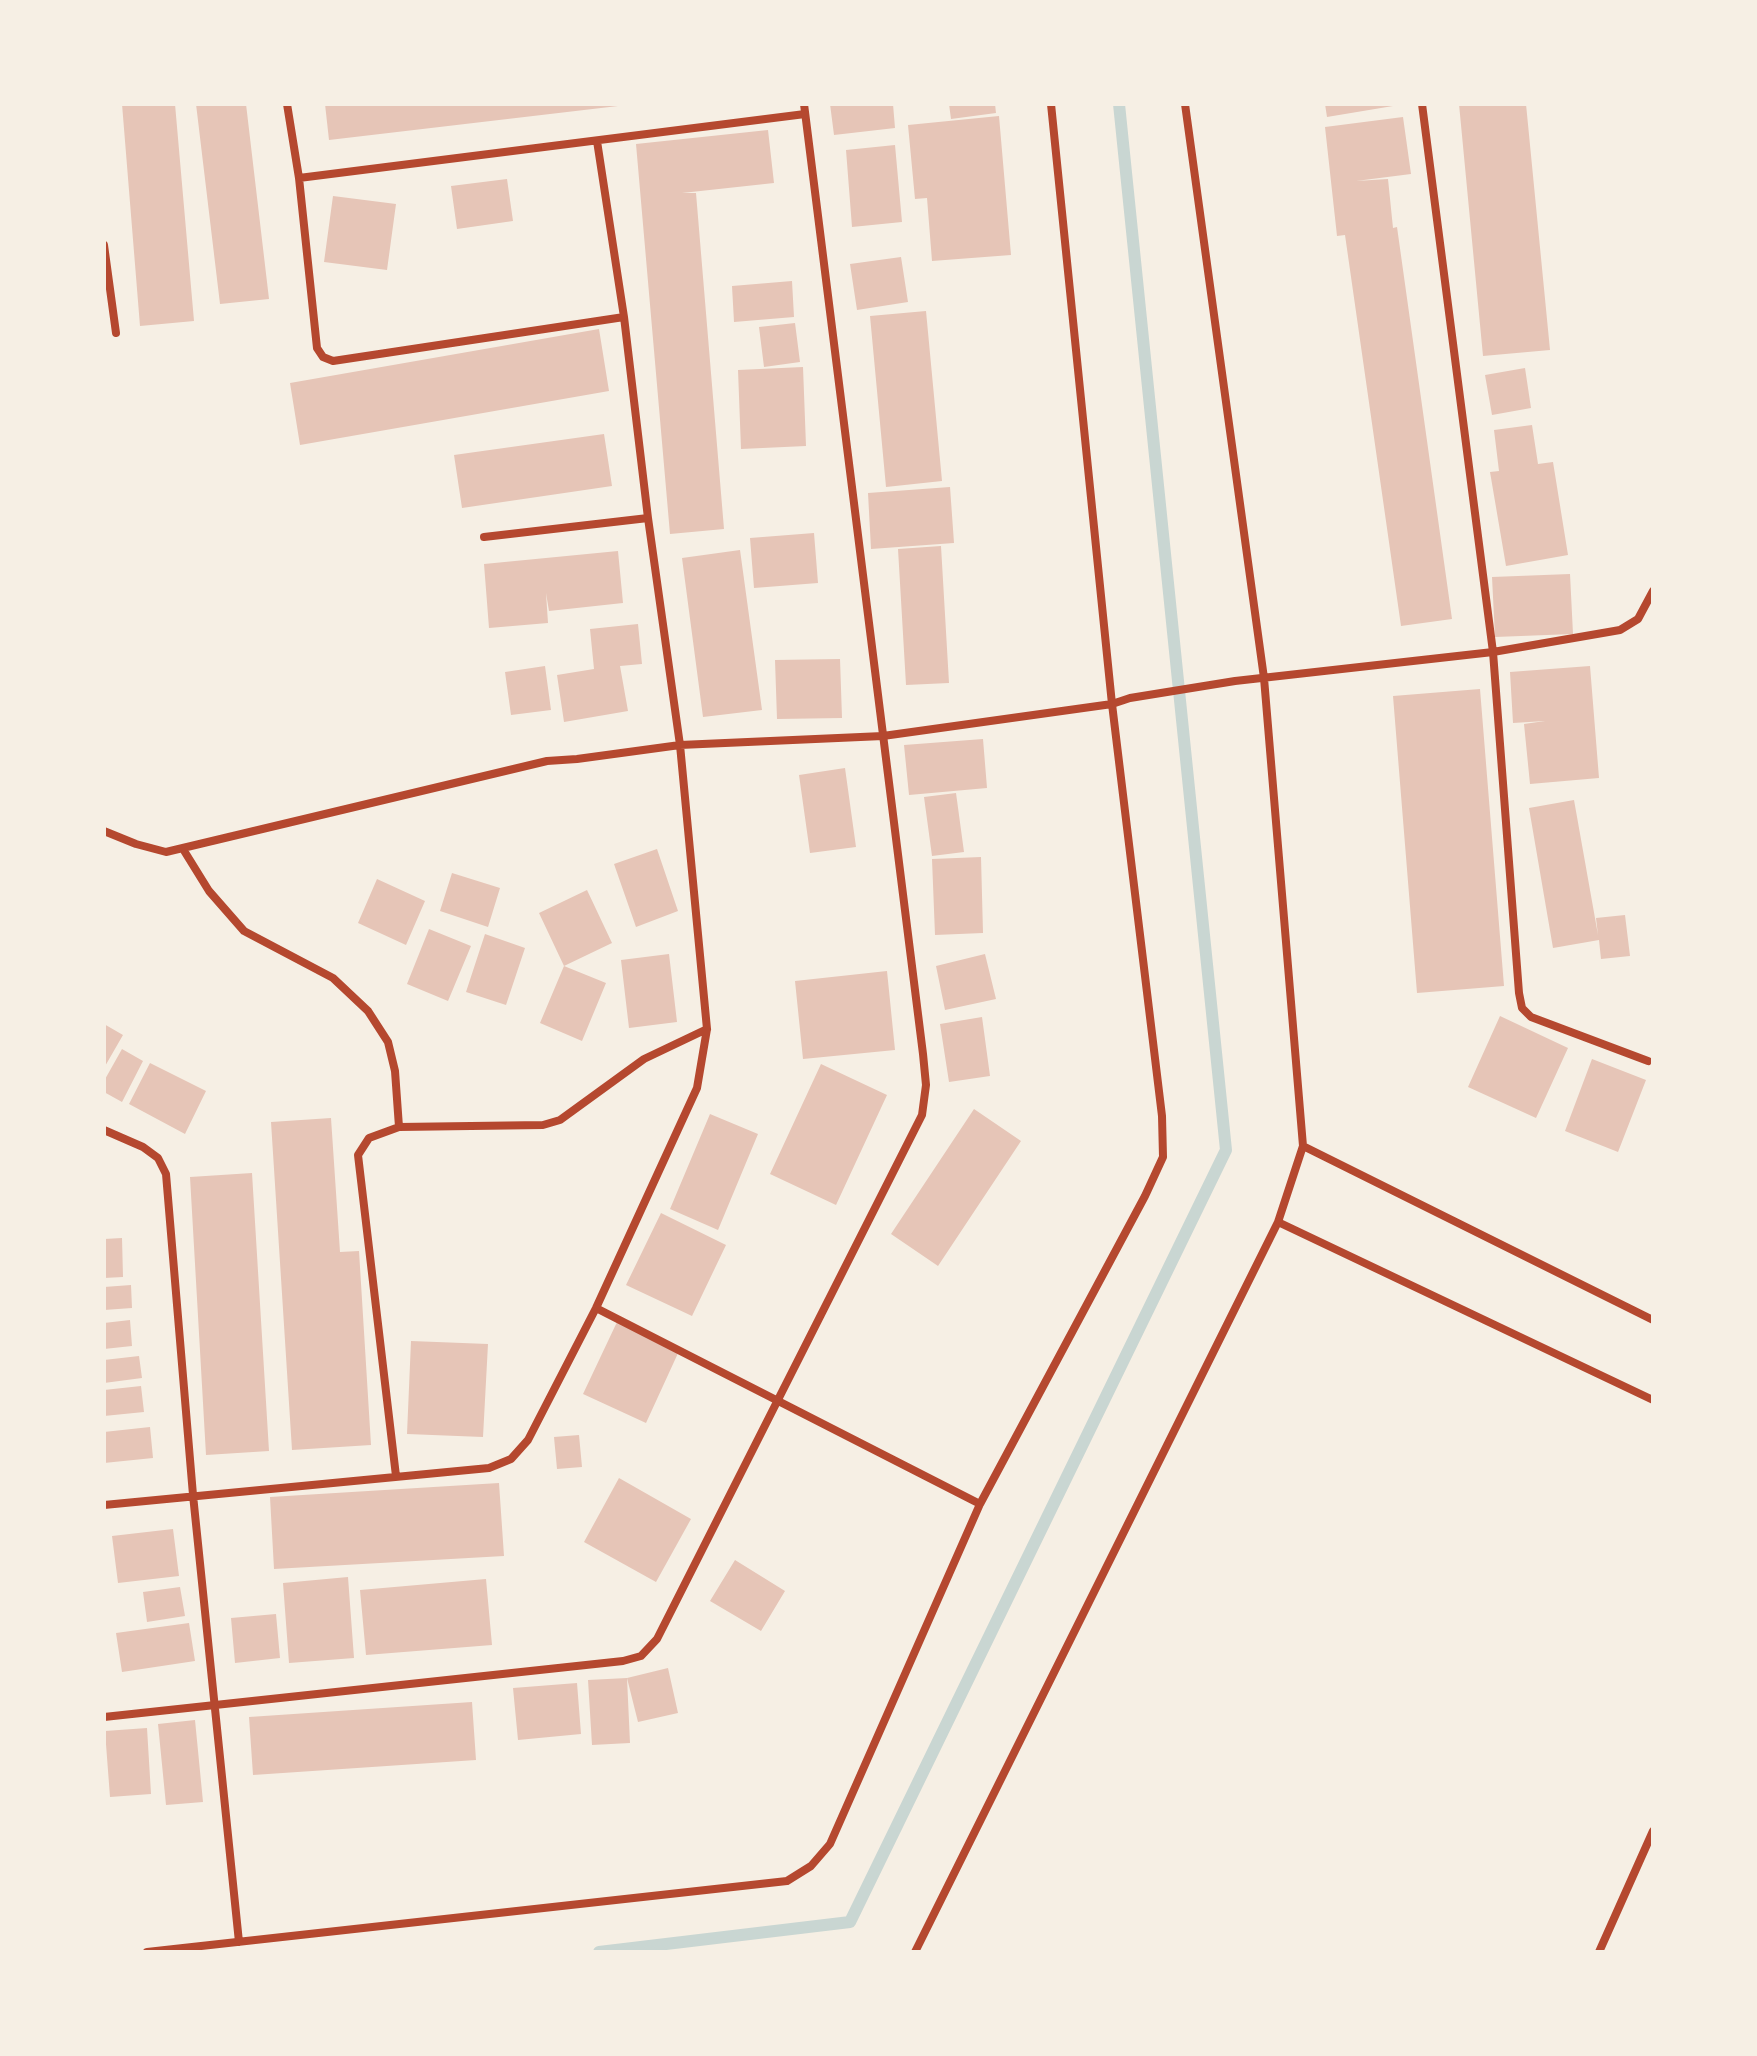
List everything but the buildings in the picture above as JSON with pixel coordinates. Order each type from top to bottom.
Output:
[{"type":"street","points":[[287,104],[299,178],[317,348],[323,357],[333,361],[624,317]]},
{"type":"street","points":[[147,1952],[787,1881],[811,1866],[830,1844],[980,1504],[1163,1157],[1162,1116],[1112,704],[1051,104]]},
{"type":"street","points":[[915,1952],[1278,1222],[1303,1146],[1264,678],[1185,104]]},
{"type":"street","points":[[1422,104],[1493,652],[1522,1008],[1531,1017],[1648,1061]]},
{"type":"street","points":[[104,1717],[623,1661],[641,1656],[657,1639],[922,1115],[926,1085],[805,109],[597,141],[299,178]]},
{"type":"street","points":[[104,1505],[489,1468],[511,1459],[528,1440],[596,1308],[697,1088],[707,1029],[680,745],[624,317],[597,141]]},
{"type":"street","points":[[104,245],[116,333]]},
{"type":"street","points":[[484,537],[648,518]]},
{"type":"street","points":[[104,831],[166,852],[547,761],[680,745],[883,736],[1112,704],[1130,698],[1235,681],[1493,652],[1620,630],[1638,619],[1653,591]]},
{"type":"street","points":[[183,849],[209,891],[244,931],[333,978],[368,1011],[388,1042],[395,1071],[399,1127]]},
{"type":"street","points":[[396,1476],[358,1155],[369,1138],[399,1127],[543,1125],[560,1120],[644,1059],[707,1029]]},
{"type":"street","points":[[104,1130],[143,1147],[158,1158],[166,1174],[193,1495],[239,1942]]},
{"type":"street","points":[[1303,1146],[1653,1320]]},
{"type":"street","points":[[1278,1222],[1653,1400]]},
{"type":"street","points":[[596,1308],[980,1504]]},
{"type":"street","points":[[1599,1952],[1653,1831]]},
{"type":"waterway","points":[[599,1952],[850,1922],[1226,1150],[1119,104]]}]
